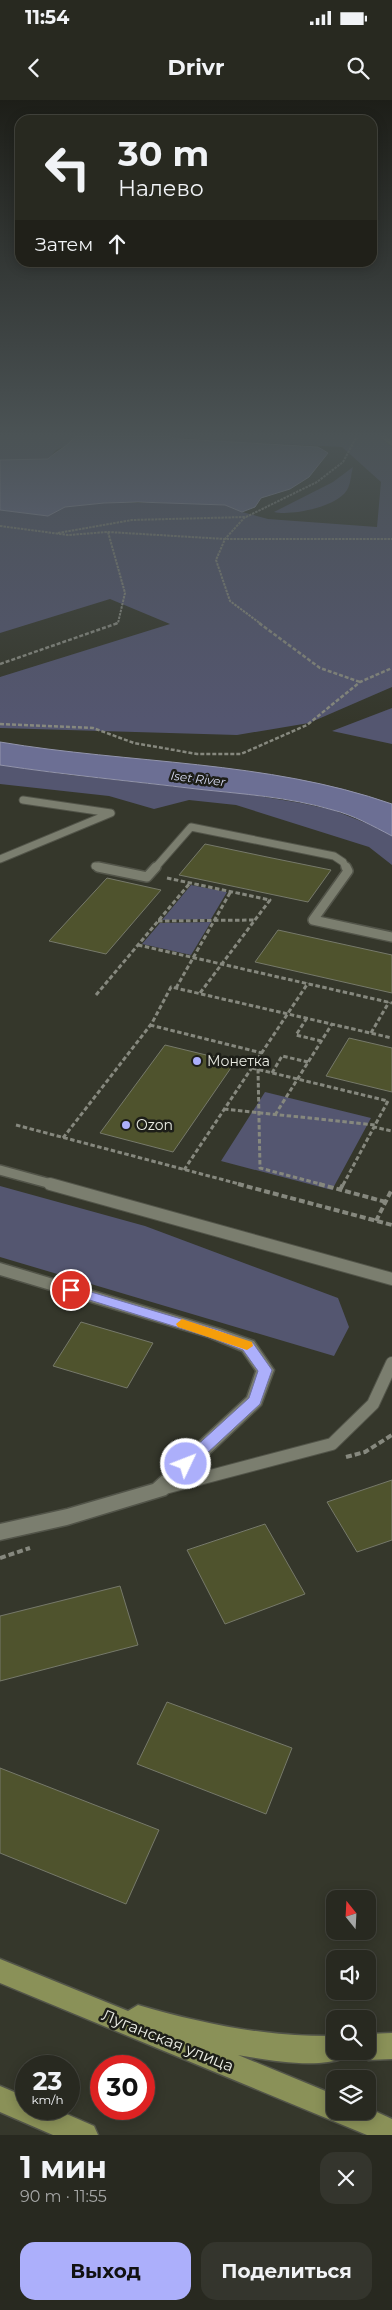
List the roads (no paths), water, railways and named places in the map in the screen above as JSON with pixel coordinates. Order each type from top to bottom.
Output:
[{"type":"main road","name":"Луганская улица","points":[[0,1972],[326,2104]]},
{"type":"main road","points":[[64,1997],[207,2038],[294,2050],[326,2049]]},
{"type":"main road","points":[[376,2047],[392,2046]]},
{"type":"main road","points":[[0,2099],[84,2135]]},
{"type":"main road","points":[[363,2120],[392,2132]]},
{"type":"street","points":[[0,1269],[214,1333],[248,1346],[265,1370],[255,1400],[159,1490],[67,1517],[0,1532]]},
{"type":"lane","points":[[0,859],[111,813],[24,800]]},
{"type":"lane","points":[[95,866],[147,877],[191,827],[334,856],[343,862],[348,871],[314,920],[392,937]]},
{"type":"lane","points":[[0,1170],[392,1279]]},
{"type":"lane","points":[[159,1490],[332,1444],[373,1404],[392,1363]]},
{"type":"water","name":"Iset River","points":[[0,742],[247,771],[296,779],[344,790],[392,804],[392,836],[340,812],[300,802],[265,796],[0,765]]},
{"type":"place","name":"Монетка","points":[[197,1061]]},
{"type":"place","name":"Ozon","points":[[126,1125]]}]
